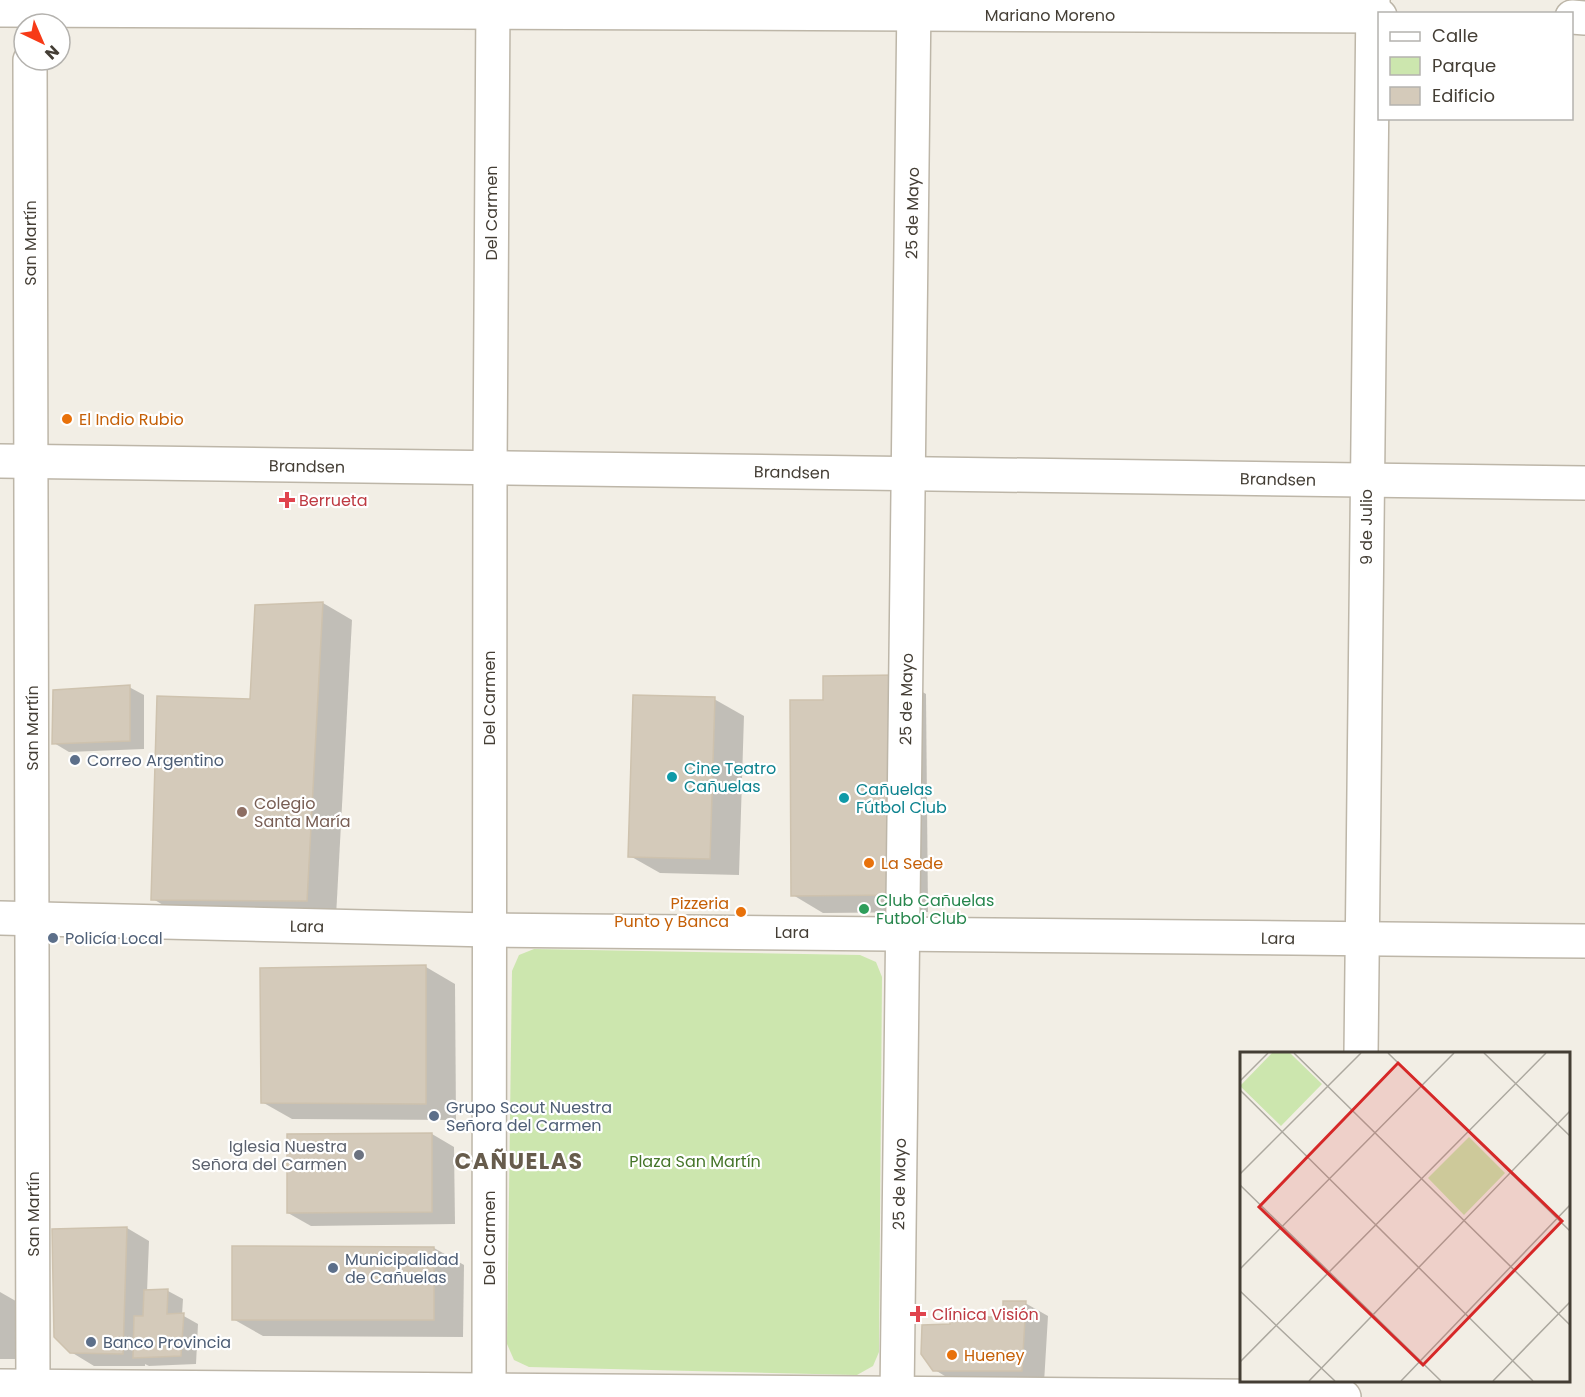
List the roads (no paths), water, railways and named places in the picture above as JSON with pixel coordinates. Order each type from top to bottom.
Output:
[{"type":"street","name":"Mariano Moreno","points":[[22,11],[493,6],[1375,11]]},
{"type":"street","name":"Del Carmen","points":[[489,1393],[493,6]]},
{"type":"street","name":"25 de Mayo","points":[[897,1395],[914,7]]},
{"type":"street","name":"9 de Julio","points":[[1361,1052],[1366,480],[1375,11]]},
{"type":"street","name":"San Martín","points":[[30,72],[15,461],[32,919],[33,1392]]},
{"type":"street","name":"Brandsen","points":[[15,461],[1585,483]]},
{"type":"street","name":"Lara","points":[[0,918],[489,930],[1585,941]]},
{"type":"street","points":[[0,1386],[33,1392],[1344,1397]]},
{"type":"place","name":"El Indio Rubio","points":[[67,419]]},
{"type":"place","name":"Berrueta","points":[[287,500]]},
{"type":"place","name":"Correo Argentino","points":[[75,760]]},
{"type":"place","name":"Cine Teatro Cañuelas","points":[[672,777]]},
{"type":"place","name":"Cañuelas Fútbol Club","points":[[844,798]]},
{"type":"place","name":"Colegio Santa María","points":[[242,812]]},
{"type":"place","name":"La Sede","points":[[869,863]]},
{"type":"place","name":"Club Cañuelas Futbol Club","points":[[864,909]]},
{"type":"place","name":"Pizzeria Punto y Banca","points":[[741,912]]},
{"type":"place","name":"Policía Local","points":[[53,938]]},
{"type":"place","name":"Grupo Scout Nuestra Señora del Carmen","points":[[434,1116]]},
{"type":"place","name":"Iglesia Nuestra Señora del Carmen","points":[[359,1155]]},
{"type":"place","name":"Municipalidad de Cañuelas","points":[[333,1268]]},
{"type":"place","name":"Clínica Visión","points":[[918,1314]]},
{"type":"place","name":"Banco Provincia","points":[[91,1342]]},
{"type":"place","name":"Hueney","points":[[952,1355]]},
{"type":"district","name":"CAÑUELAS","points":[[519,1161]]},
{"type":"park label","name":"Plaza San Martín","points":[[695,1161]]}]
